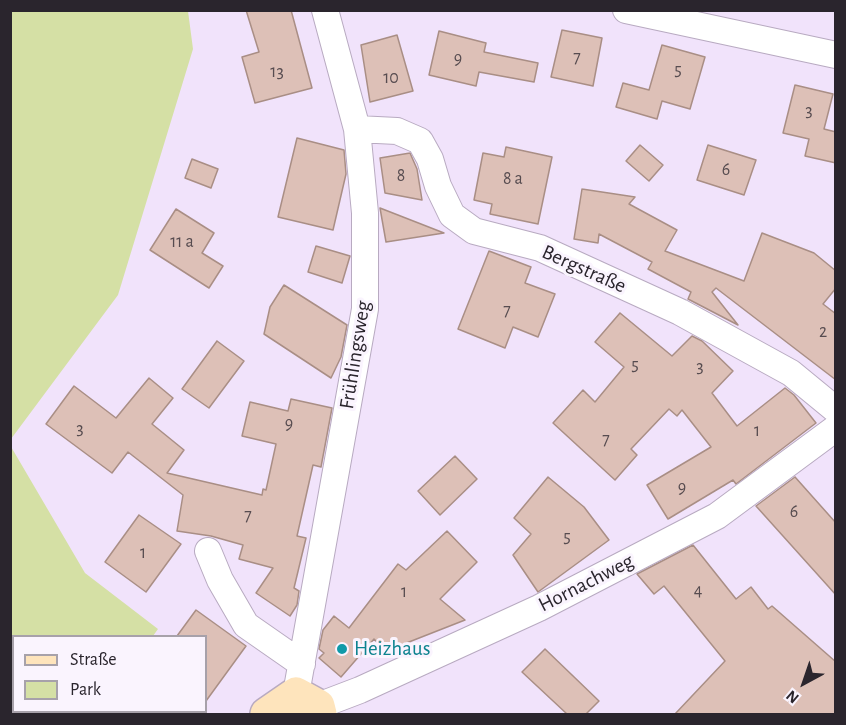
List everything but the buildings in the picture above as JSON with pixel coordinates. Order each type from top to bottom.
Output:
[{"type":"street","name":"Frühlingsweg","points":[[309,694],[365,309],[364,213],[357,129],[325,10]]},
{"type":"street","points":[[626,10],[836,55]]},
{"type":"street","name":"Bergstraße","points":[[357,129],[397,131],[420,141],[430,159],[438,186],[452,215],[474,231],[540,248],[680,312],[791,373],[836,410]]},
{"type":"street","name":"Hornachweg","points":[[309,694],[360,690],[539,608],[717,516],[836,428]]},
{"type":"street","points":[[208,551],[220,580],[246,625],[309,694],[267,714]]},
{"type":"green space","points":[[11,10],[188,11],[193,49],[118,295],[11,439]]},
{"type":"green space","points":[[10,445],[85,573],[158,629],[154,635],[12,635],[11,680]]},
{"type":"place","name":"Heizhaus","points":[[342,649]]}]
